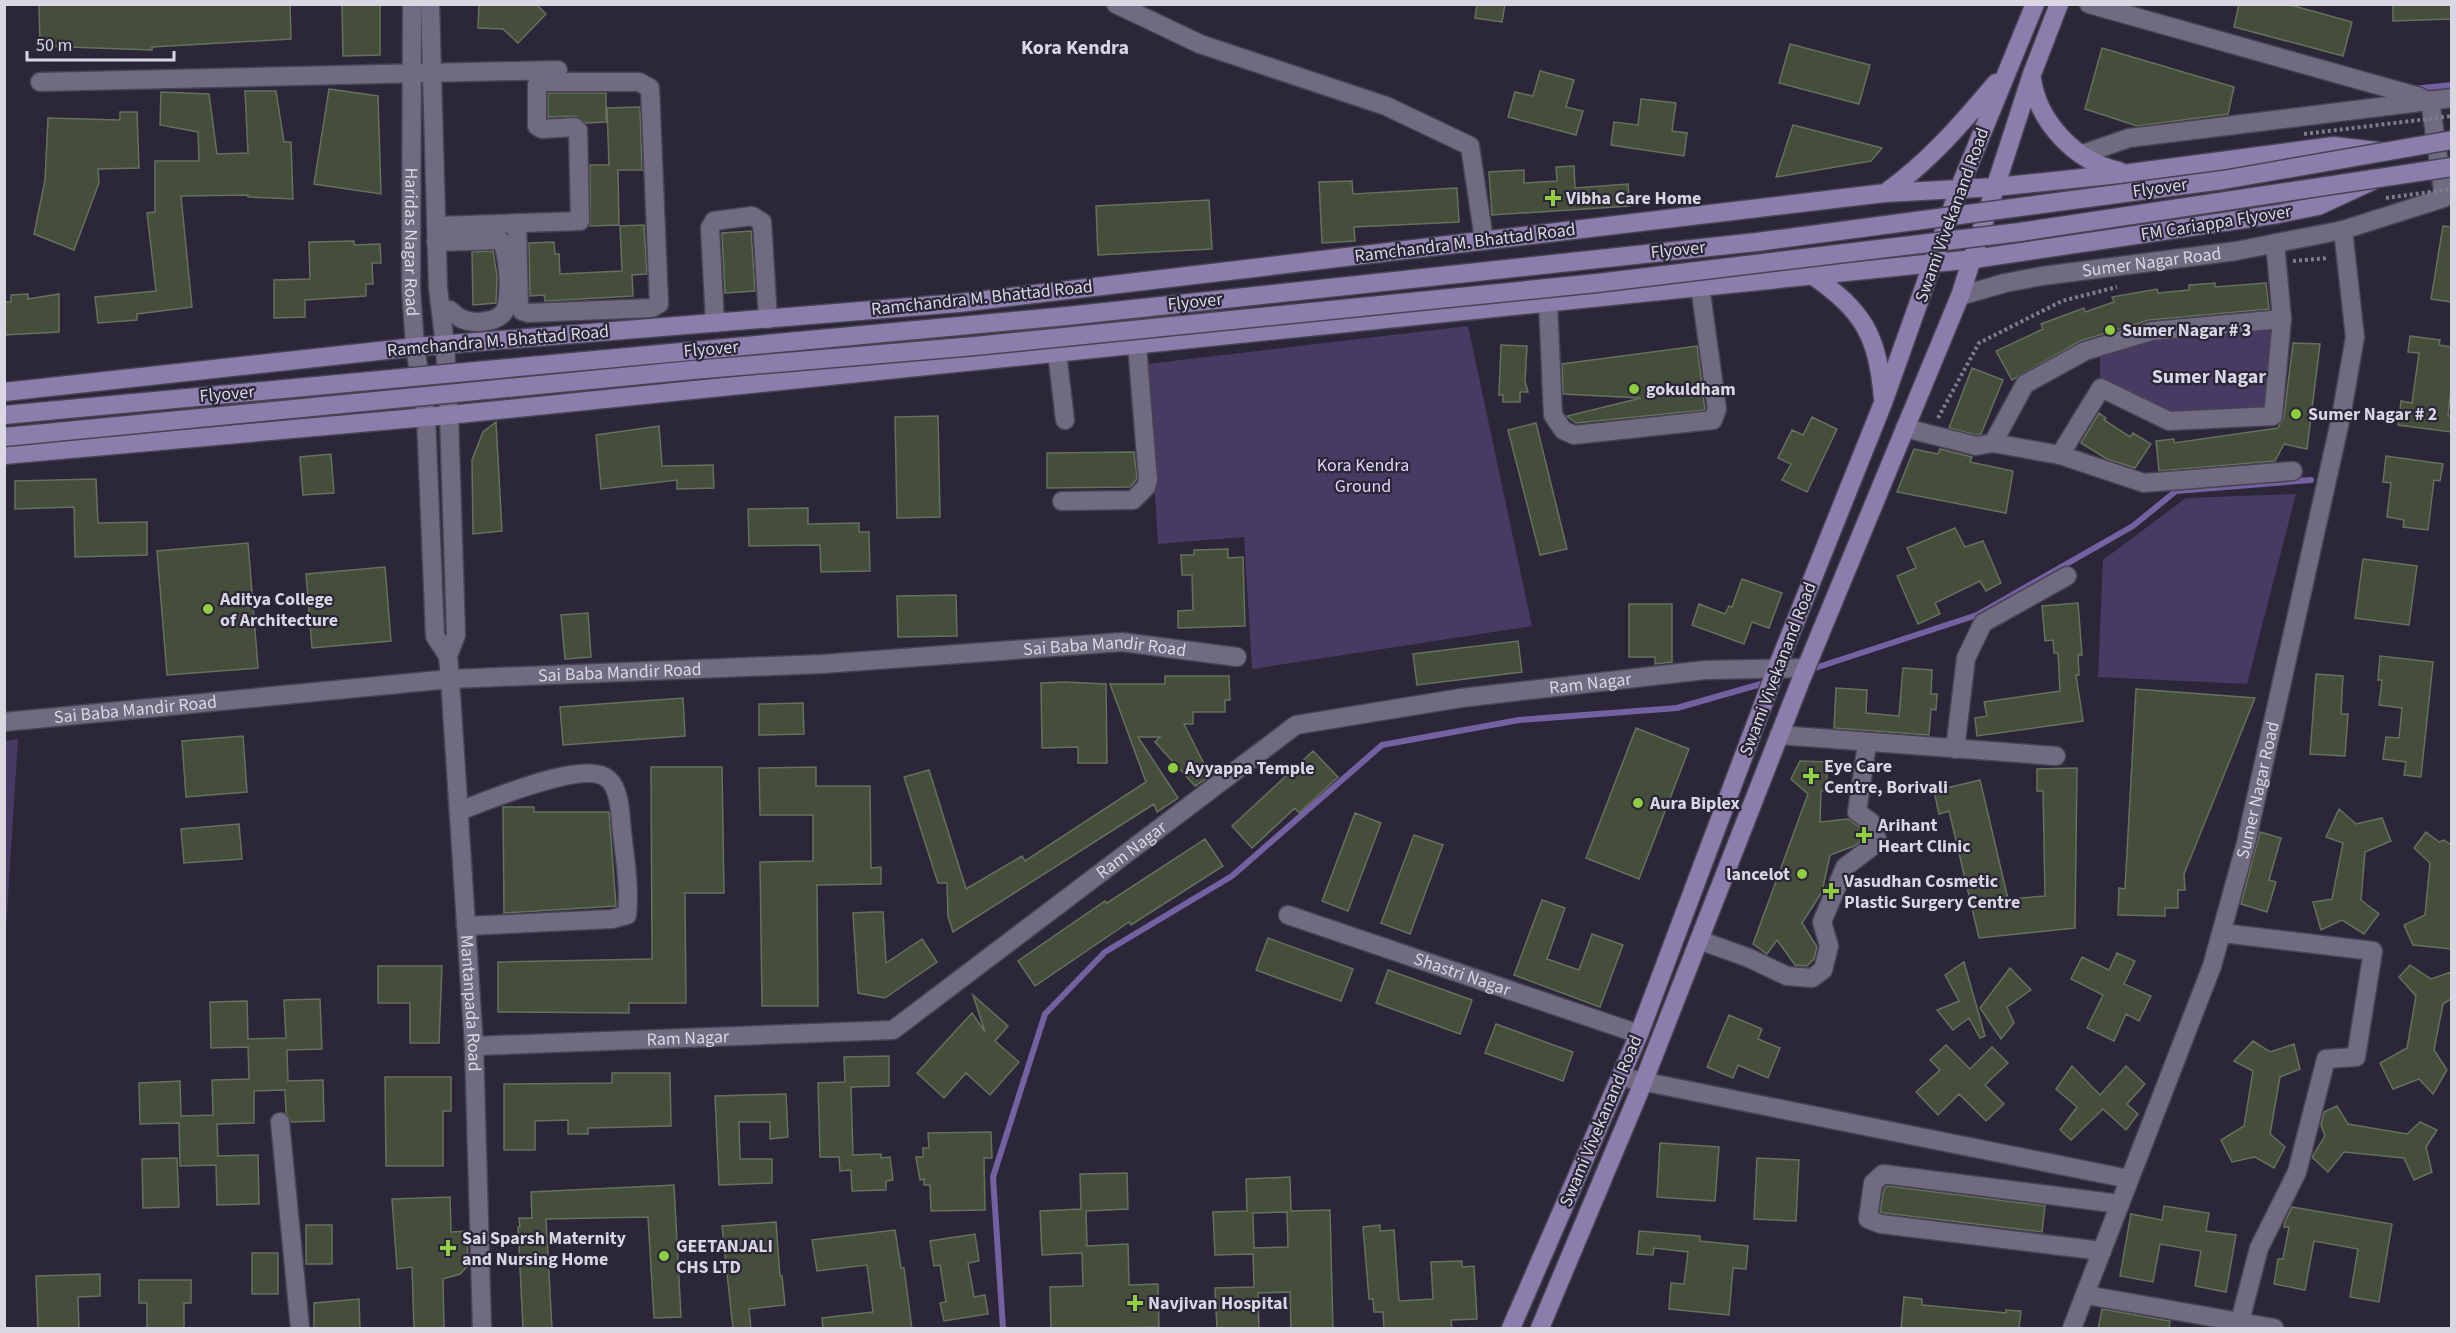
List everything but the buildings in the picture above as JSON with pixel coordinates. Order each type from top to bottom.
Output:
[{"type":"main road","name":"Swami Vivekanand Road","points":[[1510,1329],[1621,1077],[1776,671],[1883,403],[1959,189],[2035,4]]},
{"type":"main road","name":"Swami Vivekanand Road","points":[[1540,1329],[1643,1083],[1803,674],[1960,296],[1974,259],[2032,74],[2059,4]]},
{"type":"main road","points":[[1886,193],[1915,172],[1940,148],[2007,70]]},
{"type":"main road","points":[[2032,74],[2035,99],[2062,139],[2103,167],[2135,172]]},
{"type":"main road","points":[[1959,189],[2135,172],[2334,146],[2381,151],[2451,140]]},
{"type":"main road","name":"Flyover","points":[[4,415],[1055,317],[1757,242],[2223,180],[2381,151]]},
{"type":"main road","name":"FM Cariappa Flyover","points":[[1934,262],[1974,259],[2318,206],[2379,178],[2451,167]]},
{"type":"main road","name":"Flyover","points":[[4,437],[975,346],[1597,283],[2020,232],[2379,178]]},
{"type":"main road","name":"Ramchandra M. Bhattad Road","points":[[4,392],[415,347],[959,303],[1886,193],[1959,189]]},
{"type":"main road","points":[[4,455],[449,415],[1934,262]]},
{"type":"main road","points":[[1812,275],[1848,302],[1873,340],[1880,362],[1883,403]]},
{"type":"street","name":"Haridas Nagar Road","points":[[412,4],[411,289],[415,347],[426,417],[435,636],[448,656]]},
{"type":"street","name":"Haridas Nagar Road","points":[[430,4],[438,288],[445,345],[449,415],[456,635],[448,656],[450,680]]},
{"type":"street","points":[[1116,4],[1200,44],[1386,106],[1470,146],[1484,240]]},
{"type":"street","points":[[2089,4],[2430,100]]},
{"type":"street","points":[[40,82],[599,69]]},
{"type":"street","points":[[436,234],[516,223],[580,220],[578,130],[575,127],[542,129],[537,126],[537,86],[541,82],[639,82],[650,88],[659,304],[652,308],[528,313],[522,311],[519,306],[516,223]]},
{"type":"street","points":[[2082,154],[2129,138],[2451,98]]},
{"type":"street","points":[[2430,100],[2449,195]]},
{"type":"street","name":"Sumer Nagar Road","points":[[1960,296],[2005,282],[2275,243],[2343,230],[2449,195]]},
{"type":"street","points":[[715,323],[710,228],[714,221],[752,216],[762,222],[768,319]]},
{"type":"street","name":"Sumer Nagar Road","points":[[2072,1329],[2212,966],[2246,843],[2342,417],[2355,337],[2343,230]]},
{"type":"street","points":[[436,234],[500,240],[507,252],[508,303],[505,311],[490,321],[470,322],[459,318],[450,310]]},
{"type":"street","points":[[2060,455],[2101,388],[2169,421],[2273,416],[2282,319],[2275,243]]},
{"type":"street","points":[[1548,302],[1553,415],[1563,430],[1574,435],[1713,420],[1717,409],[1701,286]]},
{"type":"street","points":[[1993,443],[2025,384],[2085,351],[2152,331],[2282,319]]},
{"type":"street","points":[[1062,501],[1133,500],[1146,487],[1148,480],[1137,345]]},
{"type":"street","points":[[1057,353],[1065,420]]},
{"type":"street","points":[[1905,428],[1976,446],[1993,443],[2060,455],[2144,483],[2293,471]]},
{"type":"street","points":[[1954,749],[1966,658],[1983,623],[2067,576]]},
{"type":"street","name":"Sai Baba Mandir Road","points":[[4,722],[450,680],[822,664],[1122,642],[1237,657]]},
{"type":"street","name":"Ram Nagar","points":[[474,1046],[893,1030],[1296,725],[1461,698],[1705,670],[1776,671],[1803,674]]},
{"type":"street","name":"Mantanpada Road","points":[[450,680],[474,1046],[482,1329]]},
{"type":"street","points":[[1779,735],[1867,744],[2056,756]]},
{"type":"street","points":[[1699,940],[1749,958],[1787,976],[1812,978],[1823,970],[1829,946],[1822,922],[1845,867],[1878,842],[1871,822],[1857,812],[1867,744]]},
{"type":"street","points":[[459,811],[569,774],[596,773],[608,778],[613,785],[618,803],[628,888],[627,915],[612,919],[466,926]]},
{"type":"street","name":"Shastri Nagar","points":[[1288,915],[1638,1034]]},
{"type":"street","points":[[2222,933],[2373,951],[2356,1057],[2326,1059],[2297,1172],[2259,1248],[2240,1322]]},
{"type":"street","points":[[1621,1077],[2129,1179]]},
{"type":"street","points":[[280,1122],[300,1329]]},
{"type":"street","points":[[2102,1251],[1881,1224],[1868,1219],[1873,1183],[1883,1174],[2120,1204]]},
{"type":"street","points":[[2086,1295],[2274,1329]]},
{"type":"path","points":[[2304,134],[2451,116]]},
{"type":"path","points":[[2377,199],[2449,195]]},
{"type":"green space","name":"Kora Kendra Ground","points":[[1468,326],[1532,626],[1252,669],[1244,537],[1158,544],[1147,364]]},
{"type":"green space","points":[[2273,329],[2265,406],[2170,414],[2100,380],[2100,353],[2158,334]]},
{"type":"green space","points":[[2296,494],[2247,684],[2098,677],[2103,560],[2186,498]]},
{"type":"green space","points":[[18,739],[5,945],[5,741]]},
{"type":"waterway","points":[[2413,89],[2452,85]]},
{"type":"waterway","points":[[1809,670],[1977,615],[2133,526],[2176,491],[2311,480]]},
{"type":"waterway","points":[[1003,1328],[993,1177],[1045,1014],[1105,952],[1232,876],[1382,745],[1519,720],[1677,708],[1768,682]]},
{"type":"place","name":"Vibha Care Home","points":[[1553,198]]},
{"type":"place","name":"Sumer Nagar # 3","points":[[2110,330]]},
{"type":"place","name":"gokuldham","points":[[1634,389]]},
{"type":"place","name":"Sumer Nagar # 2","points":[[2296,414]]},
{"type":"place","name":"Aditya College of Architecture","points":[[208,609]]},
{"type":"place","name":"Ayyappa Temple","points":[[1173,768]]},
{"type":"place","name":"Eye Care Centre, Borivali","points":[[1811,776]]},
{"type":"place","name":"Aura Biplex","points":[[1638,803]]},
{"type":"place","name":"Arihant Heart Clinic","points":[[1864,835]]},
{"type":"place","name":"lancelot","points":[[1802,874]]},
{"type":"place","name":"Vasudhan Cosmetic Plastic Surgery Centre","points":[[1831,891]]},
{"type":"place","name":"Sai Sparsh Maternity and Nursing Home","points":[[448,1248]]},
{"type":"place","name":"GEETANJALI CHS LTD","points":[[664,1256]]},
{"type":"place","name":"Navjivan Hospital","points":[[1135,1303]]},
{"type":"district","name":"Kora Kendra","points":[[1075,48]]},
{"type":"district","name":"Sumer Nagar","points":[[2209,377]]}]
